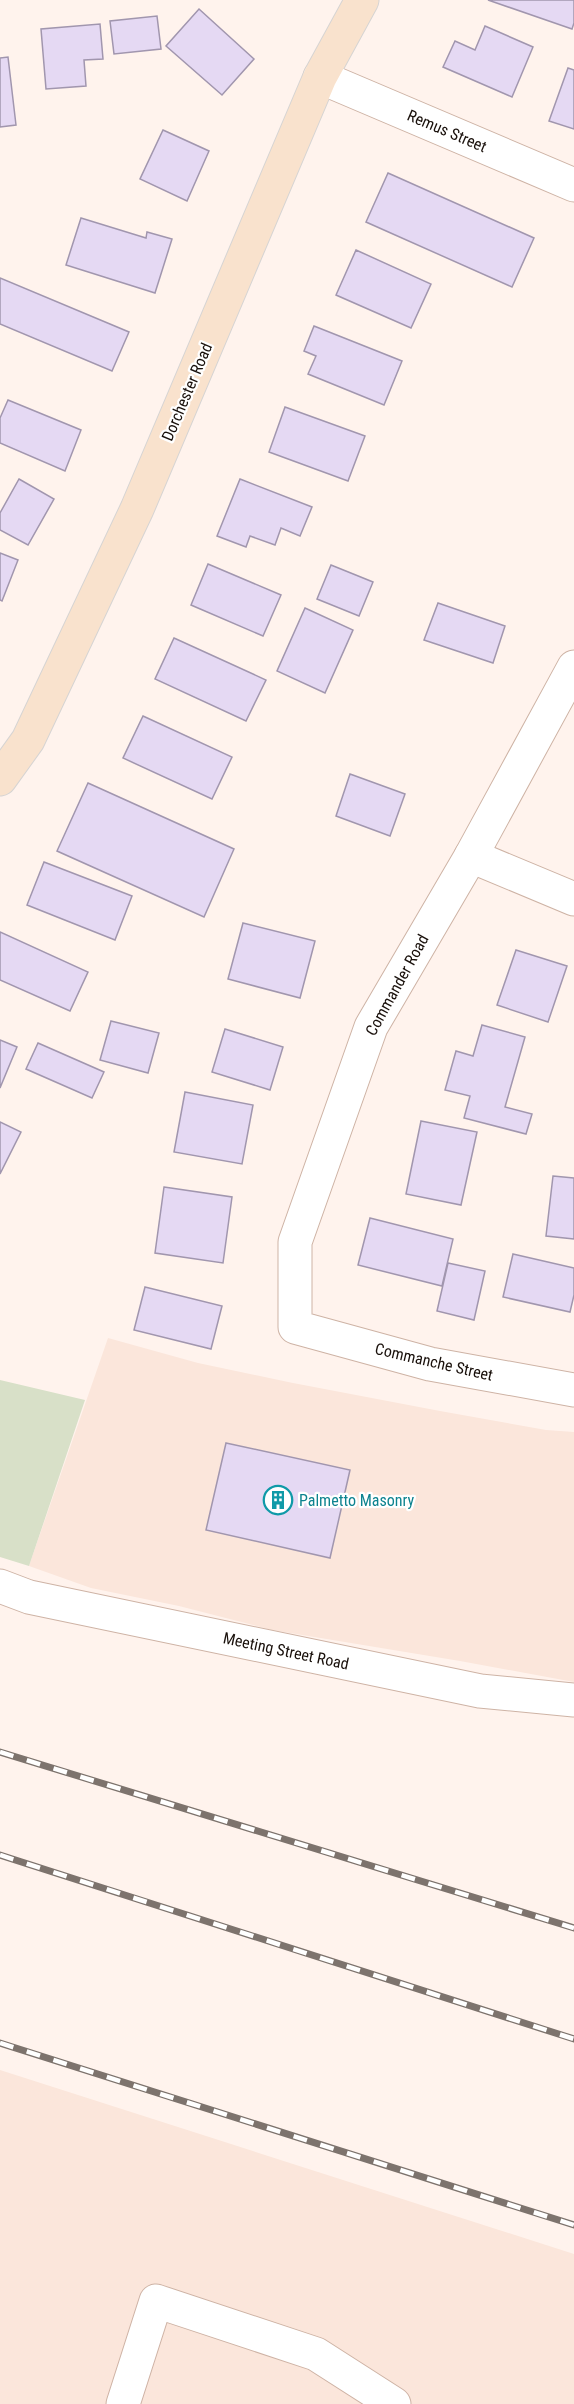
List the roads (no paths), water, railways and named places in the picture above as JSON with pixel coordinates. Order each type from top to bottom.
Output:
[{"type":"main road","name":"Dorchester Road","points":[[0,779],[28,740],[138,509],[320,77],[363,0]]},
{"type":"street","name":"Remus Street","points":[[320,77],[574,185]]},
{"type":"street","name":"Commander Road","points":[[295,1328],[295,1242],[371,1027],[471,856],[574,667]]},
{"type":"street","points":[[471,856],[574,899]]},
{"type":"street","name":"Commanche Street","points":[[295,1328],[430,1364],[574,1390]]},
{"type":"street","name":"Meeting Street Road","points":[[0,1586],[29,1597],[480,1691],[574,1700]]},
{"type":"street","points":[[123,2404],[156,2301],[316,2354],[394,2404]]},
{"type":"railway","points":[[0,1752],[574,1928]]},
{"type":"railway","points":[[0,1855],[574,2039]]},
{"type":"railway","points":[[0,2043],[574,2225]]},
{"type":"place","name":"Palmetto Masonry","points":[[278,1500]]}]
